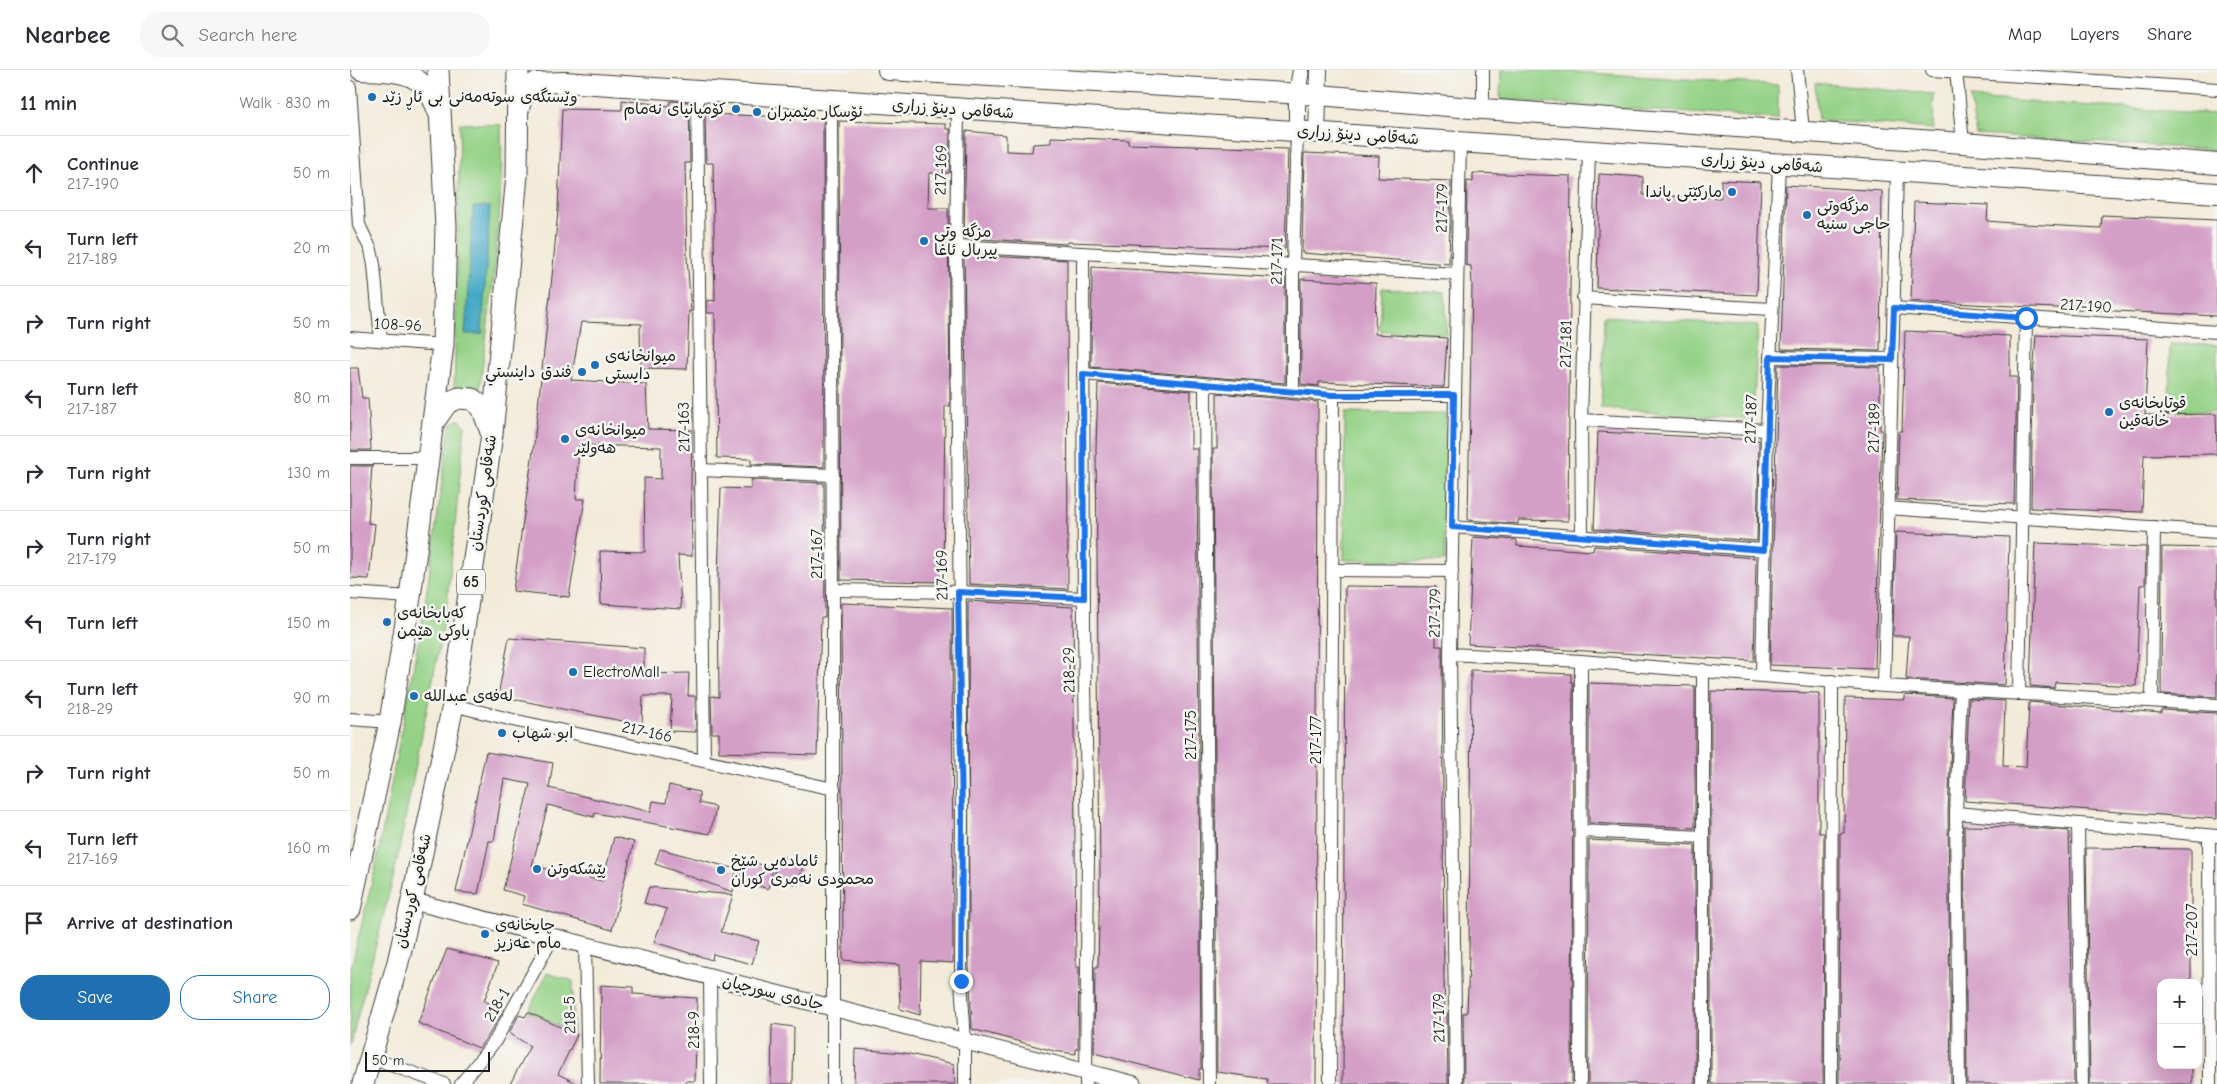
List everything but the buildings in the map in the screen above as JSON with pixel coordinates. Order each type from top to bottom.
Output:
[{"type":"highway","points":[[351,900],[390,722],[410,597],[443,344],[446,227],[438,70]]},
{"type":"highway","name":"شەقامی کوردستان","points":[[362,1084],[371,1058],[412,901],[453,704],[492,434],[517,176],[518,70]]},
{"type":"highway","points":[[433,423],[447,403],[459,398],[472,399],[482,407],[492,434]]},
{"type":"main road","points":[[361,70],[404,73],[416,78],[428,88],[440,116]]},
{"type":"main road","points":[[888,70],[1319,95],[1483,109],[1964,143],[2217,164]]},
{"type":"main road","name":"شەقامی دینۆ زراری","points":[[518,114],[522,98],[535,83],[560,76],[697,92],[2217,193]]},
{"type":"street","points":[[1297,131],[1297,94],[1300,70]]},
{"type":"street","points":[[1317,132],[1319,70]]},
{"type":"street","points":[[1482,70],[1483,109]]},
{"type":"street","points":[[1797,70],[1803,131]]},
{"type":"street","points":[[1932,70],[2217,89]]},
{"type":"street","points":[[1956,71],[1964,143]]},
{"type":"street","points":[[350,87],[354,209],[359,225],[371,250],[381,340]]},
{"type":"street","name":"217-163","points":[[697,92],[704,761]]},
{"type":"street","name":"217-167","points":[[831,100],[834,590],[833,1084]]},
{"type":"street","name":"217-169","points":[[958,109],[956,246],[958,592],[962,813],[961,981],[965,1041],[965,1084]]},
{"type":"street","name":"217-171","points":[[1293,391],[1293,263],[1297,131]]},
{"type":"street","name":"217-179","points":[[1456,1084],[1450,654],[1460,142]]},
{"type":"street","name":"217-181","points":[[1582,538],[1581,420],[1588,152]]},
{"type":"street","name":"217-187","points":[[1762,675],[1771,309],[1779,165]]},
{"type":"street","name":"217-189","points":[[1884,686],[1896,171]]},
{"type":"street","points":[[956,246],[1083,254],[1293,263],[1456,274]]},
{"type":"street","name":"218-29","points":[[1083,254],[1084,598],[1089,968],[1086,1078]]},
{"type":"street","points":[[1584,298],[1771,309]]},
{"type":"street","name":"217-190","points":[[1894,308],[2217,332]]},
{"type":"street","points":[[2020,694],[2026,318]]},
{"type":"street","name":"108-96","points":[[350,338],[443,344]]},
{"type":"street","points":[[1770,357],[1892,360]]},
{"type":"street","points":[[1083,374],[1333,395],[1454,395]]},
{"type":"street","name":"217-175","points":[[1205,385],[1209,1084]]},
{"type":"street","name":"217-177","points":[[1330,1084],[1334,570],[1333,395]]},
{"type":"street","points":[[1581,420],[1767,430]]},
{"type":"street","points":[[350,458],[427,458]]},
{"type":"street","points":[[700,470],[833,475]]},
{"type":"street","points":[[1888,508],[2217,532]]},
{"type":"street","points":[[1452,527],[1764,550]]},
{"type":"street","points":[[2152,701],[2154,527]]},
{"type":"street","points":[[1334,570],[1452,571]]},
{"type":"street","points":[[834,590],[958,592],[1084,598]]},
{"type":"street","points":[[350,593],[410,597]]},
{"type":"street","points":[[1450,654],[1581,661],[1884,686],[2217,706]]},
{"type":"street","points":[[1580,1084],[1581,661]]},
{"type":"street","points":[[1703,670],[1703,1084]]},
{"type":"street","points":[[1831,1084],[1832,681]]},
{"type":"street","points":[[1959,1084],[1956,813],[1960,690]]},
{"type":"street","name":"217-166","points":[[453,704],[517,721],[834,789]]},
{"type":"street","points":[[350,719],[390,722]]},
{"type":"street","points":[[1956,813],[2213,836]]},
{"type":"street","points":[[2078,825],[2082,1084]]},
{"type":"street","points":[[1580,831],[1703,837]]},
{"type":"street","name":"217-207","points":[[2210,1084],[2213,836]]},
{"type":"street","name":"جادەی سورچیان","points":[[412,901],[965,1041],[1086,1078],[1133,1084]]},
{"type":"street","name":"218-1","points":[[461,1084],[495,1041],[553,937]]},
{"type":"street","name":"218-5","points":[[585,945],[588,1084]]},
{"type":"street","name":"218-9","points":[[710,977],[710,1084]]},
{"type":"street","points":[[371,1058],[444,1084]]},
{"type":"green space","points":[[1501,70],[1544,70],[1778,85],[1778,119],[1500,100]]},
{"type":"green space","points":[[1815,83],[1934,94],[1933,129],[1818,120]]},
{"type":"green space","points":[[1970,98],[2217,114],[2217,150],[1976,135]]},
{"type":"green space","points":[[460,123],[501,125],[501,193],[479,396],[454,396]]},
{"type":"green space","points":[[1382,288],[1445,292],[1447,334],[1380,331]]},
{"type":"green space","points":[[1604,316],[1758,326],[1753,419],[1601,409]]},
{"type":"green space","points":[[2170,344],[2217,345],[2217,412],[2169,411]]},
{"type":"green space","points":[[1345,413],[1446,414],[1445,561],[1344,560]]},
{"type":"green space","points":[[459,419],[465,426],[446,613],[395,870],[350,1046],[350,972],[376,865],[424,611],[450,425]]},
{"type":"green space","points":[[547,973],[573,981],[573,1033],[528,1012]]},
{"type":"water","points":[[473,207],[490,207],[482,334],[465,334]]},
{"type":"place","name":"وێستگەی سوتەمەنی بی ئاڕ زێد","points":[[372,97]]},
{"type":"place","name":"کۆمپانیای نەمام","points":[[736,109]]},
{"type":"place","name":"ئۆسکار مێمبران","points":[[757,112]]},
{"type":"place","name":"مارکێتی پاندا","points":[[1732,192]]},
{"type":"place","name":"مزگەوتی حاجی سنیە","points":[[1807,215]]},
{"type":"place","name":"مزگه وتى پيربال ئاغا","points":[[924,241]]},
{"type":"place","name":"میوانخانەی دایستی","points":[[595,365]]},
{"type":"place","name":"فندق داينستي","points":[[582,372]]},
{"type":"place","name":"قوتابخانەی خانەقین","points":[[2109,412]]},
{"type":"place","name":"میوانخانەی هەولێر","points":[[565,439]]},
{"type":"place","name":"کەبابخانەی باوکی هێمن","points":[[387,622]]},
{"type":"place","name":"ElectroMall","points":[[573,672]]},
{"type":"place","name":"لەفەی عبدالله","points":[[414,696]]},
{"type":"place","name":"ابو شهاب","points":[[502,733]]},
{"type":"place","name":"پێشکەوتن","points":[[537,869]]},
{"type":"place","name":"ئامادەیی شێخ محمودی نەمری کوران","points":[[721,870]]},
{"type":"place","name":"چایخانەی مام عەزیز","points":[[485,934]]},
{"type":"route","points":[[961,981],[962,813],[958,592],[1084,598],[1083,374],[1333,395],[1454,395],[1452,527],[1764,550],[1770,357],[1892,360],[1894,308],[2026,318]]}]
